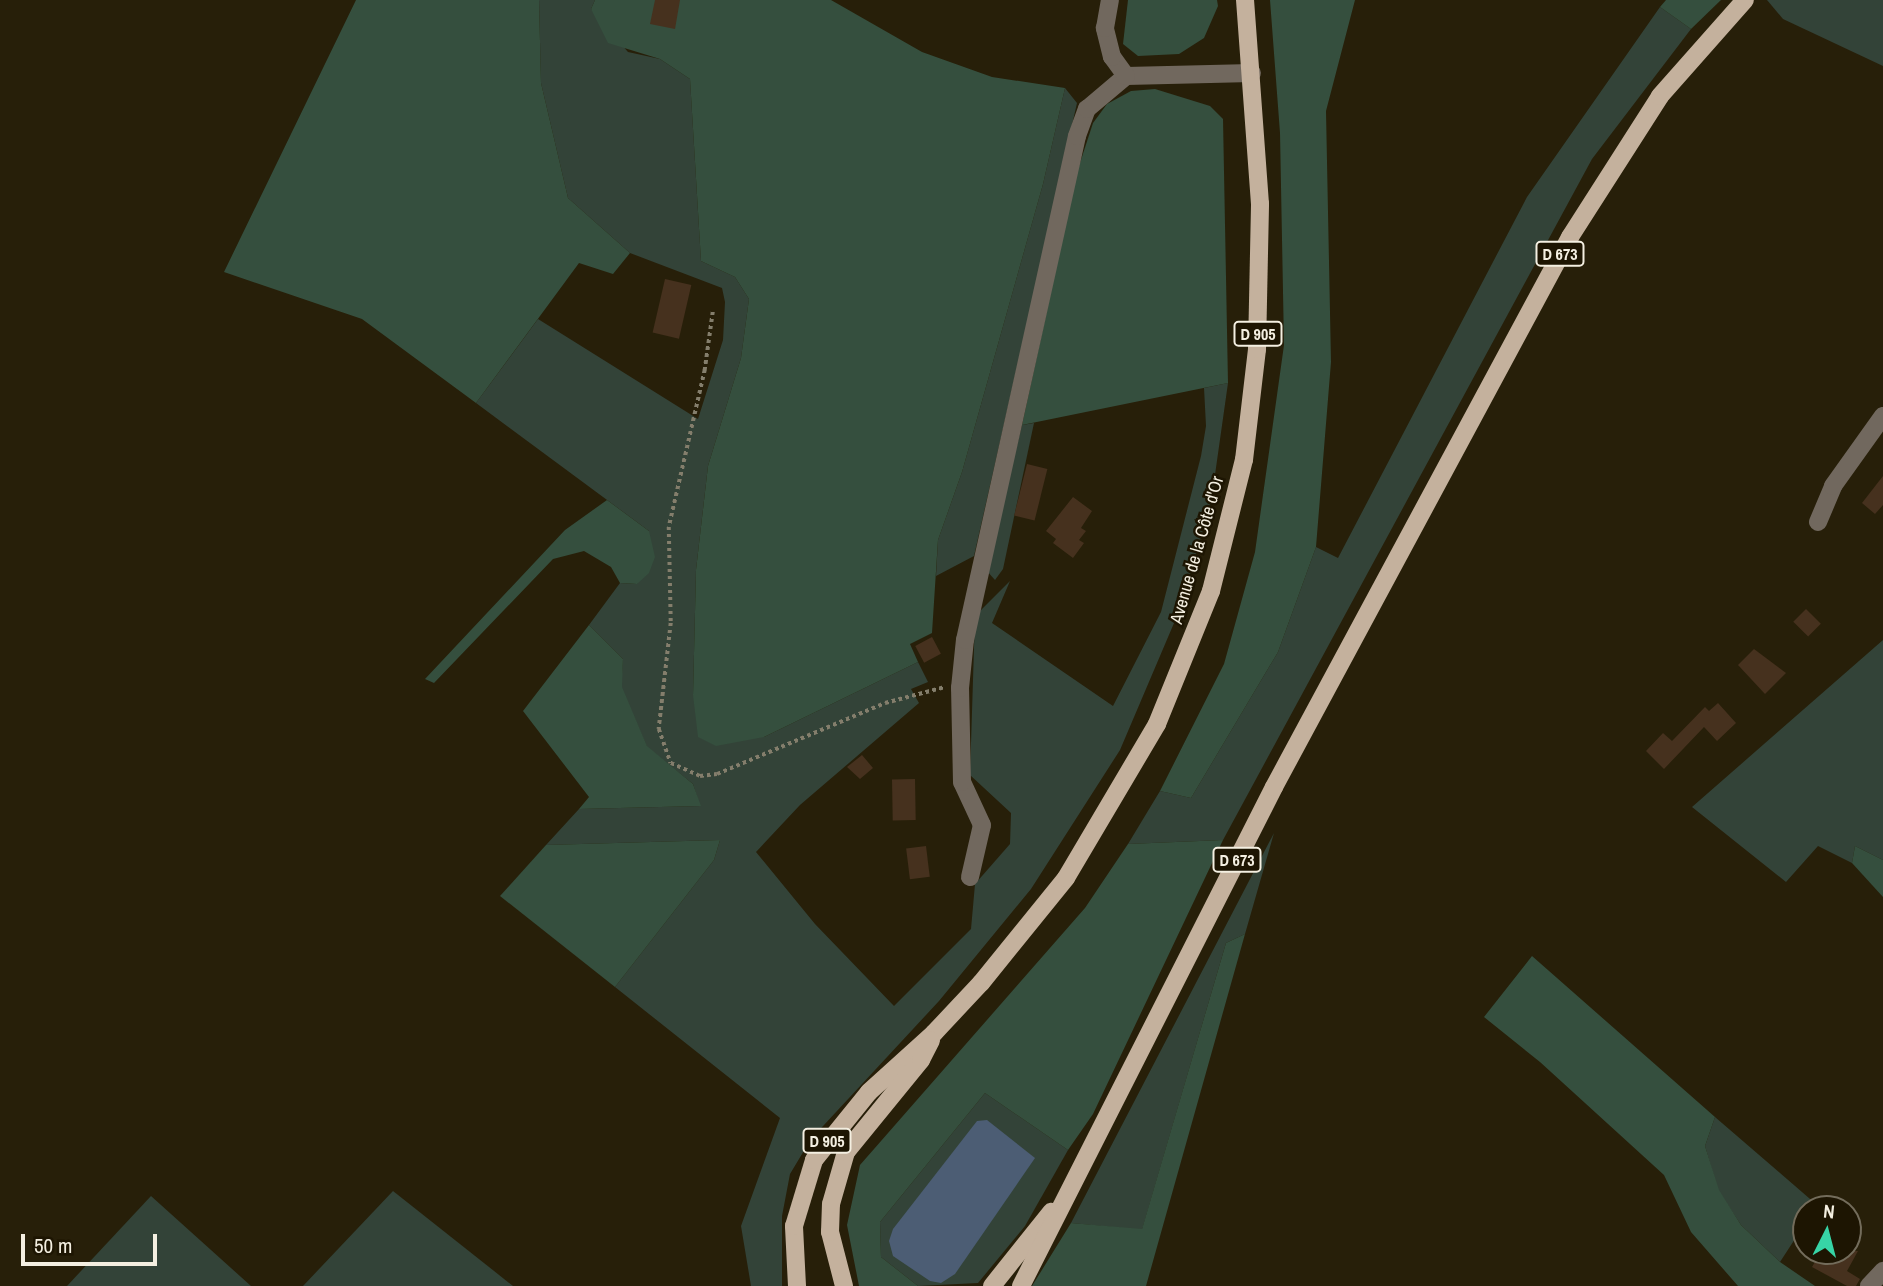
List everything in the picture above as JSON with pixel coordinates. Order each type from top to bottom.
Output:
[{"type":"main road","name":"Avenue de la Côte d'Or","points":[[797,1286],[794,1226],[814,1160],[869,1092],[934,1033],[1026,930],[1096,834],[1157,724],[1211,591],[1244,460],[1257,349],[1261,204],[1245,0]]},
{"type":"main road","name":"D 673","points":[[1021,1286],[1274,787],[1570,237],[1654,104],[1745,0]]},
{"type":"main road","name":"Avenue de la Côte d'Or","points":[[844,1286],[830,1232],[831,1204],[846,1152],[920,1060],[934,1033]]},
{"type":"main road","name":"D 673","points":[[992,1286],[1068,1190]]},
{"type":"street","points":[[1110,0],[1105,28],[1112,57],[1126,76]]},
{"type":"street","points":[[970,877],[982,825],[962,782],[960,688],[977,575],[1077,136],[1087,109],[1126,76],[1252,73]]},
{"type":"street","points":[[1818,522],[1833,486],[1883,416]]},
{"type":"street","points":[[1869,1286],[1883,1270]]},
{"type":"path","points":[[713,312],[708,360],[669,527],[670,635],[659,729],[671,763],[700,776],[717,774],[918,691],[960,688]]},
{"type":"green space","points":[[356,0],[539,0],[541,83],[568,198],[630,253],[613,274],[579,263],[476,403],[362,319],[224,272]]},
{"type":"green space","points":[[539,0],[595,0],[591,9],[628,52],[660,59],[690,79],[701,261],[735,277],[749,299],[741,358],[708,466],[696,570],[693,695],[764,737],[918,662],[928,682],[911,689],[919,703],[800,805],[756,852],[815,924],[894,1006],[971,929],[975,884],[1010,844],[1011,813],[970,775],[975,616],[1010,581],[992,623],[1113,706],[1161,612],[1201,456],[1206,426],[1204,388],[1228,383],[1211,503],[1180,609],[1120,750],[1031,889],[939,1001],[811,1139],[790,1174],[782,1216],[782,1286],[751,1286],[741,1226],[780,1118],[615,987],[714,860],[720,840],[546,845],[579,809],[700,806],[693,784],[647,747],[621,687],[623,659],[589,625],[620,583],[637,584],[649,531],[476,403],[538,319],[698,419],[723,340],[725,302],[722,288],[630,253],[568,198],[541,83]]},
{"type":"green space","points":[[595,0],[831,0],[922,52],[992,77],[1065,88],[1043,184],[962,472],[938,540],[932,633],[910,644],[918,662],[764,737],[716,746],[698,737],[693,695],[696,570],[708,466],[741,358],[749,299],[735,277],[701,261],[690,79],[660,59],[608,43],[591,9]]},
{"type":"green space","points":[[1128,0],[1217,0],[1218,6],[1204,38],[1179,54],[1138,56],[1123,44]]},
{"type":"green space","points":[[1270,0],[1355,0],[1326,111],[1331,362],[1316,547],[1278,652],[1191,798],[1160,791],[1224,664],[1255,552],[1284,345],[1280,133]]},
{"type":"green space","points":[[1666,0],[1721,0],[1691,29],[1660,7]]},
{"type":"green space","points":[[1767,0],[1883,0],[1883,66],[1783,19]]},
{"type":"green space","points":[[1660,7],[1691,29],[1592,159],[1223,840],[1128,844],[1160,791],[1191,798],[1278,652],[1316,547],[1338,558],[1527,197]]},
{"type":"green space","points":[[1065,88],[1077,103],[974,556],[936,576],[938,540],[962,472],[1043,184]]},
{"type":"green space","points":[[1155,89],[1210,106],[1223,119],[1228,383],[1022,425],[1077,172],[1093,123],[1107,104],[1131,91]]},
{"type":"green space","points":[[1034,423],[1003,569],[995,580],[986,570],[1022,425]]},
{"type":"green space","points":[[607,500],[649,531],[655,557],[649,573],[637,584],[620,583],[611,567],[584,551],[553,559],[434,683],[425,679],[565,530]]},
{"type":"green space","points":[[589,625],[623,659],[622,687],[647,746],[693,784],[701,806],[579,809],[589,797],[523,711]]},
{"type":"green space","points":[[1883,640],[1883,860],[1855,846],[1852,863],[1818,846],[1786,882],[1692,807]]},
{"type":"green space","points":[[1274,833],[1245,934],[1226,943],[1142,1230],[1071,1223]]},
{"type":"green space","points":[[720,840],[714,860],[615,987],[500,896],[546,845]]},
{"type":"green space","points":[[1223,840],[1093,1114],[1068,1150],[985,1093],[880,1222],[881,1257],[918,1286],[859,1286],[847,1225],[860,1165],[1085,908],[1128,844]]},
{"type":"green space","points":[[1855,846],[1883,860],[1883,897],[1852,863]]},
{"type":"green space","points":[[1245,934],[1146,1286],[1032,1286],[1071,1223],[1142,1229],[1226,943]]},
{"type":"green space","points":[[1532,956],[1715,1117],[1705,1146],[1719,1190],[1741,1225],[1780,1262],[1815,1286],[1738,1286],[1691,1232],[1664,1175],[1540,1062],[1484,1017]]},
{"type":"green space","points":[[985,1093],[1068,1150],[1025,1226],[978,1283],[918,1286],[881,1257],[880,1222]]},
{"type":"green space","points":[[1715,1117],[1805,1195],[1792,1195],[1792,1244],[1780,1262],[1741,1225],[1718,1190],[1705,1146]]},
{"type":"green space","points":[[393,1191],[513,1286],[303,1286]]},
{"type":"green space","points":[[151,1196],[251,1286],[67,1286]]},
{"type":"water","points":[[987,1120],[1035,1158],[955,1274],[941,1283],[930,1281],[893,1256],[889,1241],[893,1229],[977,1121]]},
{"type":"building","points":[[655,0],[680,0],[675,29],[650,24]]},
{"type":"building","points":[[665,279],[691,285],[679,339],[653,333]]},
{"type":"building","points":[[1027,464],[1047,469],[1035,521],[1014,515]]},
{"type":"building","points":[[1883,476],[1883,505],[1875,514],[1862,503]]},
{"type":"building","points":[[1073,497],[1092,511],[1081,528],[1086,531],[1079,540],[1084,543],[1073,558],[1053,543],[1056,539],[1046,531]]},
{"type":"building","points":[[1806,609],[1821,624],[1808,637],[1793,622]]},
{"type":"building","points":[[932,637],[941,654],[924,663],[915,646]]},
{"type":"building","points":[[1754,649],[1786,673],[1765,694],[1738,665]]},
{"type":"building","points":[[1718,703],[1736,723],[1717,741],[1704,727],[1664,769],[1646,751],[1663,733],[1672,741],[1705,707],[1709,711]]},
{"type":"building","points":[[862,755],[873,768],[860,779],[847,767]]},
{"type":"building","points":[[892,779],[915,779],[916,820],[893,820]]},
{"type":"building","points":[[926,846],[930,877],[910,879],[906,848]]},
{"type":"building","points":[[1850,1265],[1847,1271],[1860,1279],[1856,1286],[1847,1286],[1812,1267]]}]
